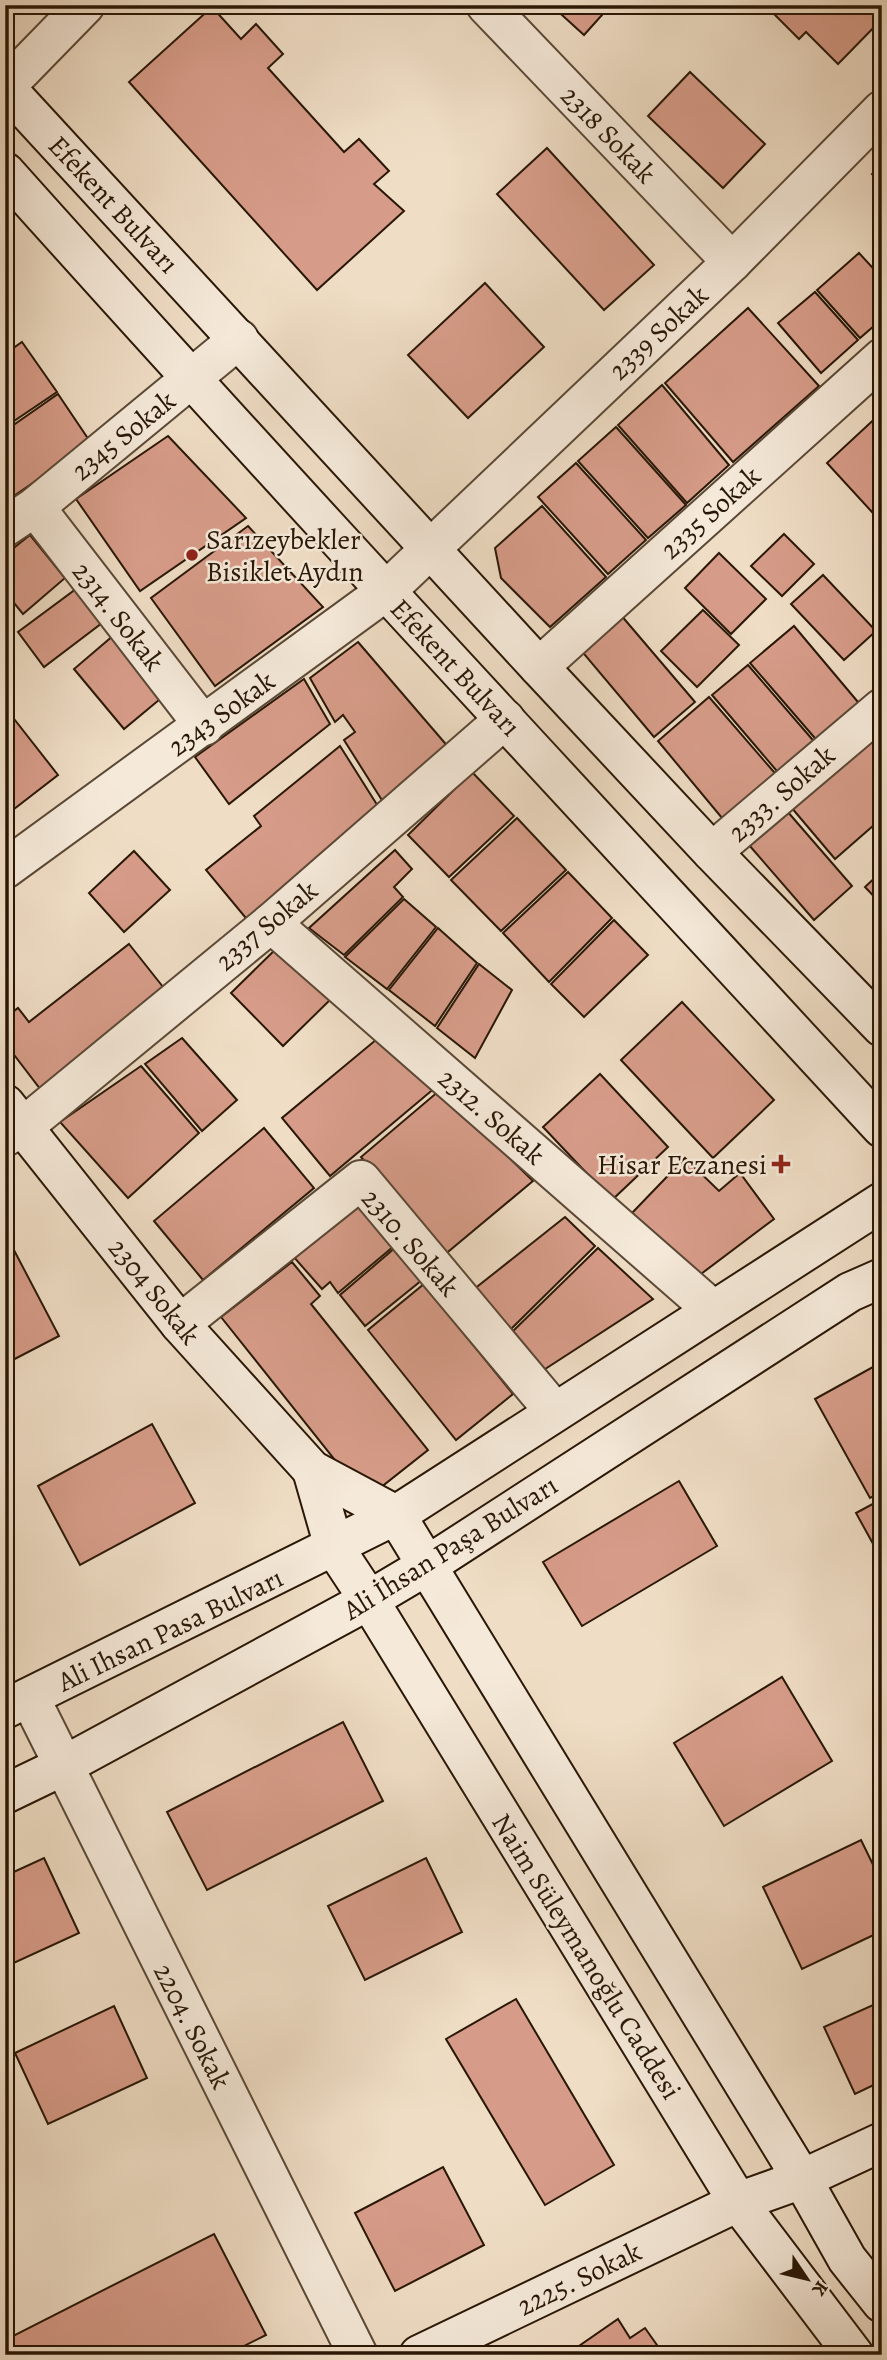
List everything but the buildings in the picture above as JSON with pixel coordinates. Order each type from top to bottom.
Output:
[{"type":"street","points":[[5,87],[85,5]]},
{"type":"street","name":"2318 Sokak","points":[[486,5],[732,262]]},
{"type":"street","name":"Efekent Bulvarı","points":[[5,87],[712,852],[880,1020]]},
{"type":"street","name":"2339 Sokak","points":[[430,548],[732,262],[882,110]]},
{"type":"street","name":"Efekent Bulvarı","points":[[5,172],[385,592],[882,1128]]},
{"type":"street","name":"2345 Sokak","points":[[20,517],[239,339]]},
{"type":"street","name":"2335 Sokak","points":[[539,667],[882,358]]},
{"type":"street","name":"2314. Sokak","points":[[20,517],[204,726]]},
{"type":"street","name":"2343 Sokak","points":[[5,869],[385,592],[430,548]]},
{"type":"street","name":"2333. Sokak","points":[[712,852],[882,708]]},
{"type":"street","name":"2337 Sokak","points":[[11,1123],[271,923],[505,719]]},
{"type":"street","name":"2312. Sokak","points":[[271,923],[713,1310]]},
{"type":"street","name":"2304 Sokak","points":[[11,1123],[180,1324],[312,1470]]},
{"type":"street","name":"2310. Sokak","points":[[180,1324],[361,1181],[555,1412]]},
{"type":"street","name":"Ali İhsan Paşa Bulvarı","points":[[334,1547],[396,1515],[882,1202]]},
{"type":"street","name":"Ali İhsan Paşa Bulvarı","points":[[5,1794],[63,1766],[369,1600],[428,1565],[850,1292],[882,1278]]},
{"type":"street","points":[[312,1470],[396,1515],[802,2179],[847,2259],[882,2303]]},
{"type":"street","name":"Naim Süleymanoğlu Caddesi","points":[[312,1470],[334,1547],[738,2202],[854,2355]]},
{"type":"street","name":"Ali Ihsan Pasa Bulvarı","points":[[18,1703],[334,1547]]},
{"type":"street","name":"2204. Sokak","points":[[18,1703],[63,1766],[358,2355]]},
{"type":"street","name":"2225. Sokak","points":[[419,2355],[738,2202],[802,2179],[882,2142]]},
{"type":"place","name":"Sarızeybekler Bisiklet Aydın","points":[[192,555]]},
{"type":"place","name":"Hisar Eczanesi","points":[[781,1164]]}]
